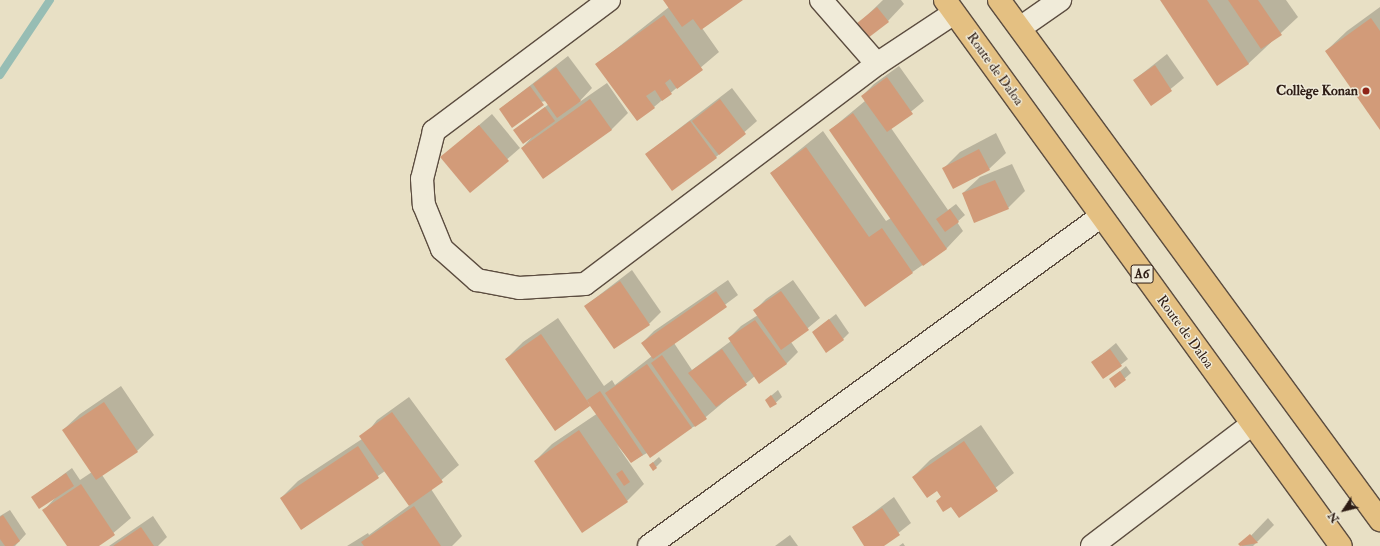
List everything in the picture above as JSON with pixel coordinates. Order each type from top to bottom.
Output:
[{"type":"highway","points":[[999,0],[1380,520]]},
{"type":"highway","name":"Route de Daloa","points":[[950,7],[1100,217],[1341,546]]},
{"type":"street","points":[[609,0],[434,131],[422,179],[424,205],[442,249],[477,280],[519,288],[585,284],[877,64],[950,7]]},
{"type":"street","points":[[821,0],[877,64]]},
{"type":"street","points":[[1020,28],[1060,0]]},
{"type":"street","points":[[649,546],[1100,217]]},
{"type":"street","points":[[1092,546],[1252,424]]},
{"type":"building","points":[[663,0],[743,0],[701,30],[693,19],[682,27]]},
{"type":"building","points":[[1160,0],[1207,0],[1249,64],[1217,86]]},
{"type":"building","points":[[1228,0],[1258,0],[1282,35],[1261,49]]},
{"type":"building","points":[[877,7],[889,22],[868,38],[856,24]]},
{"type":"building","points":[[664,15],[703,70],[677,89],[670,79],[665,83],[672,94],[662,101],[655,90],[646,96],[655,108],[637,121],[595,64]]},
{"type":"building","name":"Collège Konan","points":[[1371,18],[1380,31],[1380,130],[1325,51]]},
{"type":"building","points":[[1155,65],[1172,91],[1151,106],[1133,80]]},
{"type":"building","points":[[556,67],[581,101],[557,118],[533,84]]},
{"type":"building","points":[[887,77],[913,114],[887,132],[861,96]]},
{"type":"building","points":[[530,86],[544,105],[512,128],[499,109]]},
{"type":"building","points":[[590,99],[612,130],[543,179],[521,148]]},
{"type":"building","points":[[720,99],[746,134],[719,155],[692,121]]},
{"type":"building","points":[[545,107],[555,121],[523,144],[513,130]]},
{"type":"building","points":[[853,113],[947,249],[923,266],[829,130]]},
{"type":"building","points":[[690,121],[717,158],[672,191],[645,154]]},
{"type":"building","points":[[479,125],[509,161],[470,193],[440,157]]},
{"type":"building","points":[[806,147],[869,237],[882,228],[913,273],[865,307],[770,173]]},
{"type":"building","points":[[979,149],[990,170],[953,189],[942,168]]},
{"type":"building","points":[[995,180],[1009,209],[974,223],[962,193]]},
{"type":"building","points":[[950,209],[959,222],[945,232],[936,219]]},
{"type":"building","points":[[620,281],[650,325],[614,349],[584,306]]},
{"type":"building","points":[[716,291],[727,307],[653,359],[641,343]]},
{"type":"building","points":[[781,291],[809,330],[781,350],[753,310]]},
{"type":"building","points":[[829,319],[844,340],[826,353],[812,332]]},
{"type":"building","points":[[755,320],[787,364],[759,384],[728,338]]},
{"type":"building","points":[[541,334],[590,405],[587,400],[600,391],[643,455],[631,463],[590,406],[555,431],[505,359]]},
{"type":"building","points":[[722,349],[747,385],[716,407],[688,373]]},
{"type":"building","points":[[1110,349],[1122,366],[1103,379],[1091,362]]},
{"type":"building","points":[[662,355],[707,419],[695,427],[651,363]]},
{"type":"building","points":[[647,364],[692,428],[650,458],[605,393]]},
{"type":"building","points":[[1120,371],[1126,380],[1115,388],[1109,379]]},
{"type":"building","points":[[771,395],[777,404],[770,408],[765,400]]},
{"type":"building","points":[[104,402],[138,452],[96,480],[62,430]]},
{"type":"building","points":[[392,412],[443,482],[409,506],[359,436]]},
{"type":"building","points":[[579,430],[628,502],[582,533],[534,461]]},
{"type":"building","points":[[964,441],[998,491],[959,518],[951,507],[943,512],[936,501],[941,497],[937,491],[927,498],[912,477]]},
{"type":"building","points":[[358,446],[379,478],[301,530],[280,498]]},
{"type":"building","points":[[653,462],[657,468],[653,471],[649,465]]},
{"type":"building","points":[[622,470],[630,482],[624,486],[616,474]]},
{"type":"building","points":[[66,473],[74,486],[39,509],[31,497]]},
{"type":"building","points":[[81,484],[115,535],[99,546],[67,546],[42,510]]},
{"type":"building","points":[[414,506],[441,546],[364,546],[361,542]]},
{"type":"building","points":[[882,508],[900,535],[884,546],[864,546],[852,527]]},
{"type":"building","points":[[3,515],[20,541],[13,546],[5,546],[0,539],[0,517]]},
{"type":"building","points":[[141,527],[154,546],[113,546]]},
{"type":"building","points":[[1250,534],[1258,543],[1240,546],[1238,544]]},
{"type":"waterway","points":[[0,75],[50,0]]},
{"type":"place","name":"Collège Konan","points":[[1366,91]]}]
